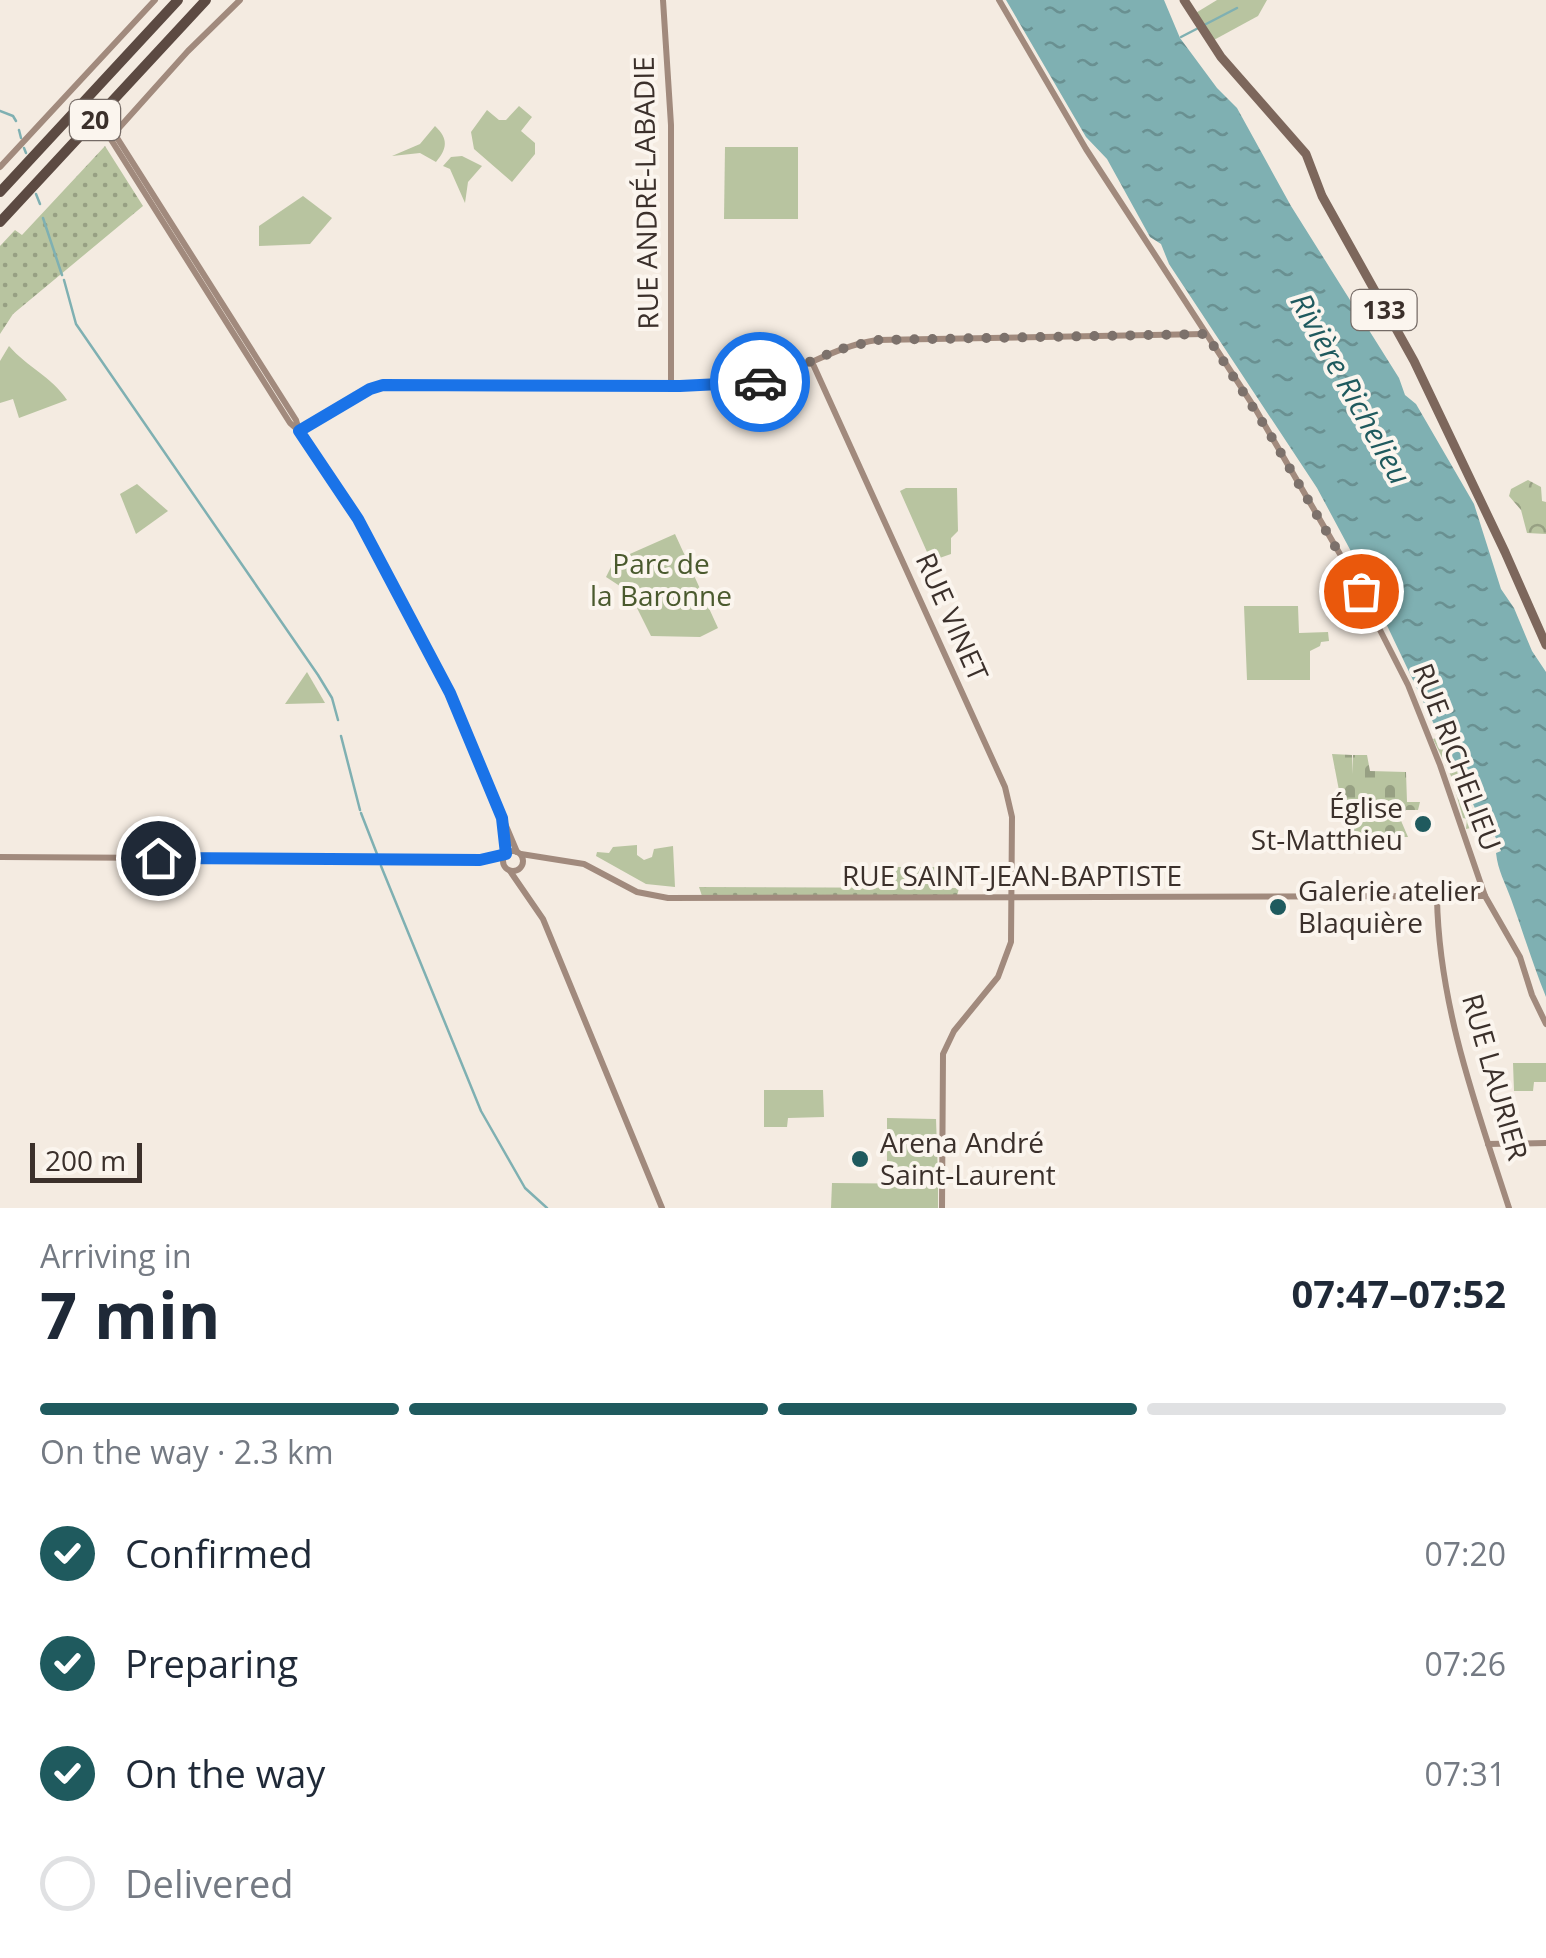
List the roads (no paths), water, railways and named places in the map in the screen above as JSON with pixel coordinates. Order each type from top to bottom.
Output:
[{"type":"highway","name":"20","points":[[0,192],[178,0]]},
{"type":"highway","name":"20","points":[[0,222],[206,0]]},
{"type":"main road","name":"133","points":[[1184,0],[1220,58],[1306,154],[1322,196],[1429,392],[1546,645]]},
{"type":"street","points":[[0,167],[155,0]]},
{"type":"street","points":[[240,0],[112,136],[358,519],[450,693],[519,853],[526,890]]},
{"type":"street","name":"RUE ANDRÉ-LABADIE","points":[[662,0],[672,125],[671,386]]},
{"type":"street","name":"RUE RICHELIEU","points":[[1000,0],[1094,162],[1310,500],[1371,610],[1435,751],[1485,896],[1520,958],[1546,1024]]},
{"type":"street","points":[[299,431],[383,385],[750,384],[778,377],[854,345],[890,339],[1206,334]]},
{"type":"street","name":"RUE VINET","points":[[812,362],[1008,795],[1012,816],[1012,934],[1005,962],[993,984],[954,1031],[943,1054],[942,1208]]},
{"type":"street","points":[[506,830],[508,870]]},
{"type":"street","points":[[0,857],[480,860],[519,853]]},
{"type":"street","name":"RUE SAINT-JEAN-BAPTISTE","points":[[519,853],[586,865],[642,894],[668,898],[1485,896]]},
{"type":"street","points":[[480,860],[508,870],[526,890],[552,940],[662,1208]]},
{"type":"street","name":"RUE SAINT-JEAN-BAPTISTE","points":[[508,870],[548,860]]},
{"type":"street","name":"RUE LAURIER","points":[[1437,898],[1438,940],[1452,1024],[1509,1208]]},
{"type":"street","points":[[1488,1144],[1546,1143]]},
{"type":"water","name":"Rivière Richelieu","points":[[1006,0],[1164,0],[1180,38],[1237,108],[1291,206],[1474,504],[1501,589],[1546,672],[1546,997],[1500,871],[1496,853],[1501,851],[1495,836],[1489,838],[1450,755],[1452,742],[1446,743],[1440,737],[1363,575],[1368,573],[1367,569],[1361,570],[1317,488],[1169,264],[1161,244],[1150,237],[1107,159],[1086,137]]},
{"type":"waterway","points":[[1181,37],[1237,8]]},
{"type":"waterway","points":[[0,111],[16,121]]},
{"type":"waterway","points":[[19,130],[21,138]]},
{"type":"waterway","points":[[24,148],[26,153]]},
{"type":"waterway","points":[[36,194],[40,204]]},
{"type":"waterway","points":[[43,218],[62,275]]},
{"type":"waterway","points":[[64,280],[76,324],[318,675],[332,698],[338,720]]},
{"type":"waterway","points":[[341,736],[360,810]]},
{"type":"waterway","points":[[361,813],[377,854]]},
{"type":"waterway","points":[[381,866],[481,1111],[525,1188],[547,1208]]},
{"type":"place","name":"Église St-Matthieu","points":[[1423,824]]},
{"type":"place","name":"Galerie atelier Blaquière","points":[[1278,907]]},
{"type":"place","name":"Arena André Saint-Laurent","points":[[860,1159]]},
{"type":"park label","name":"Parc de la Baronne","points":[[661,580]]}]
